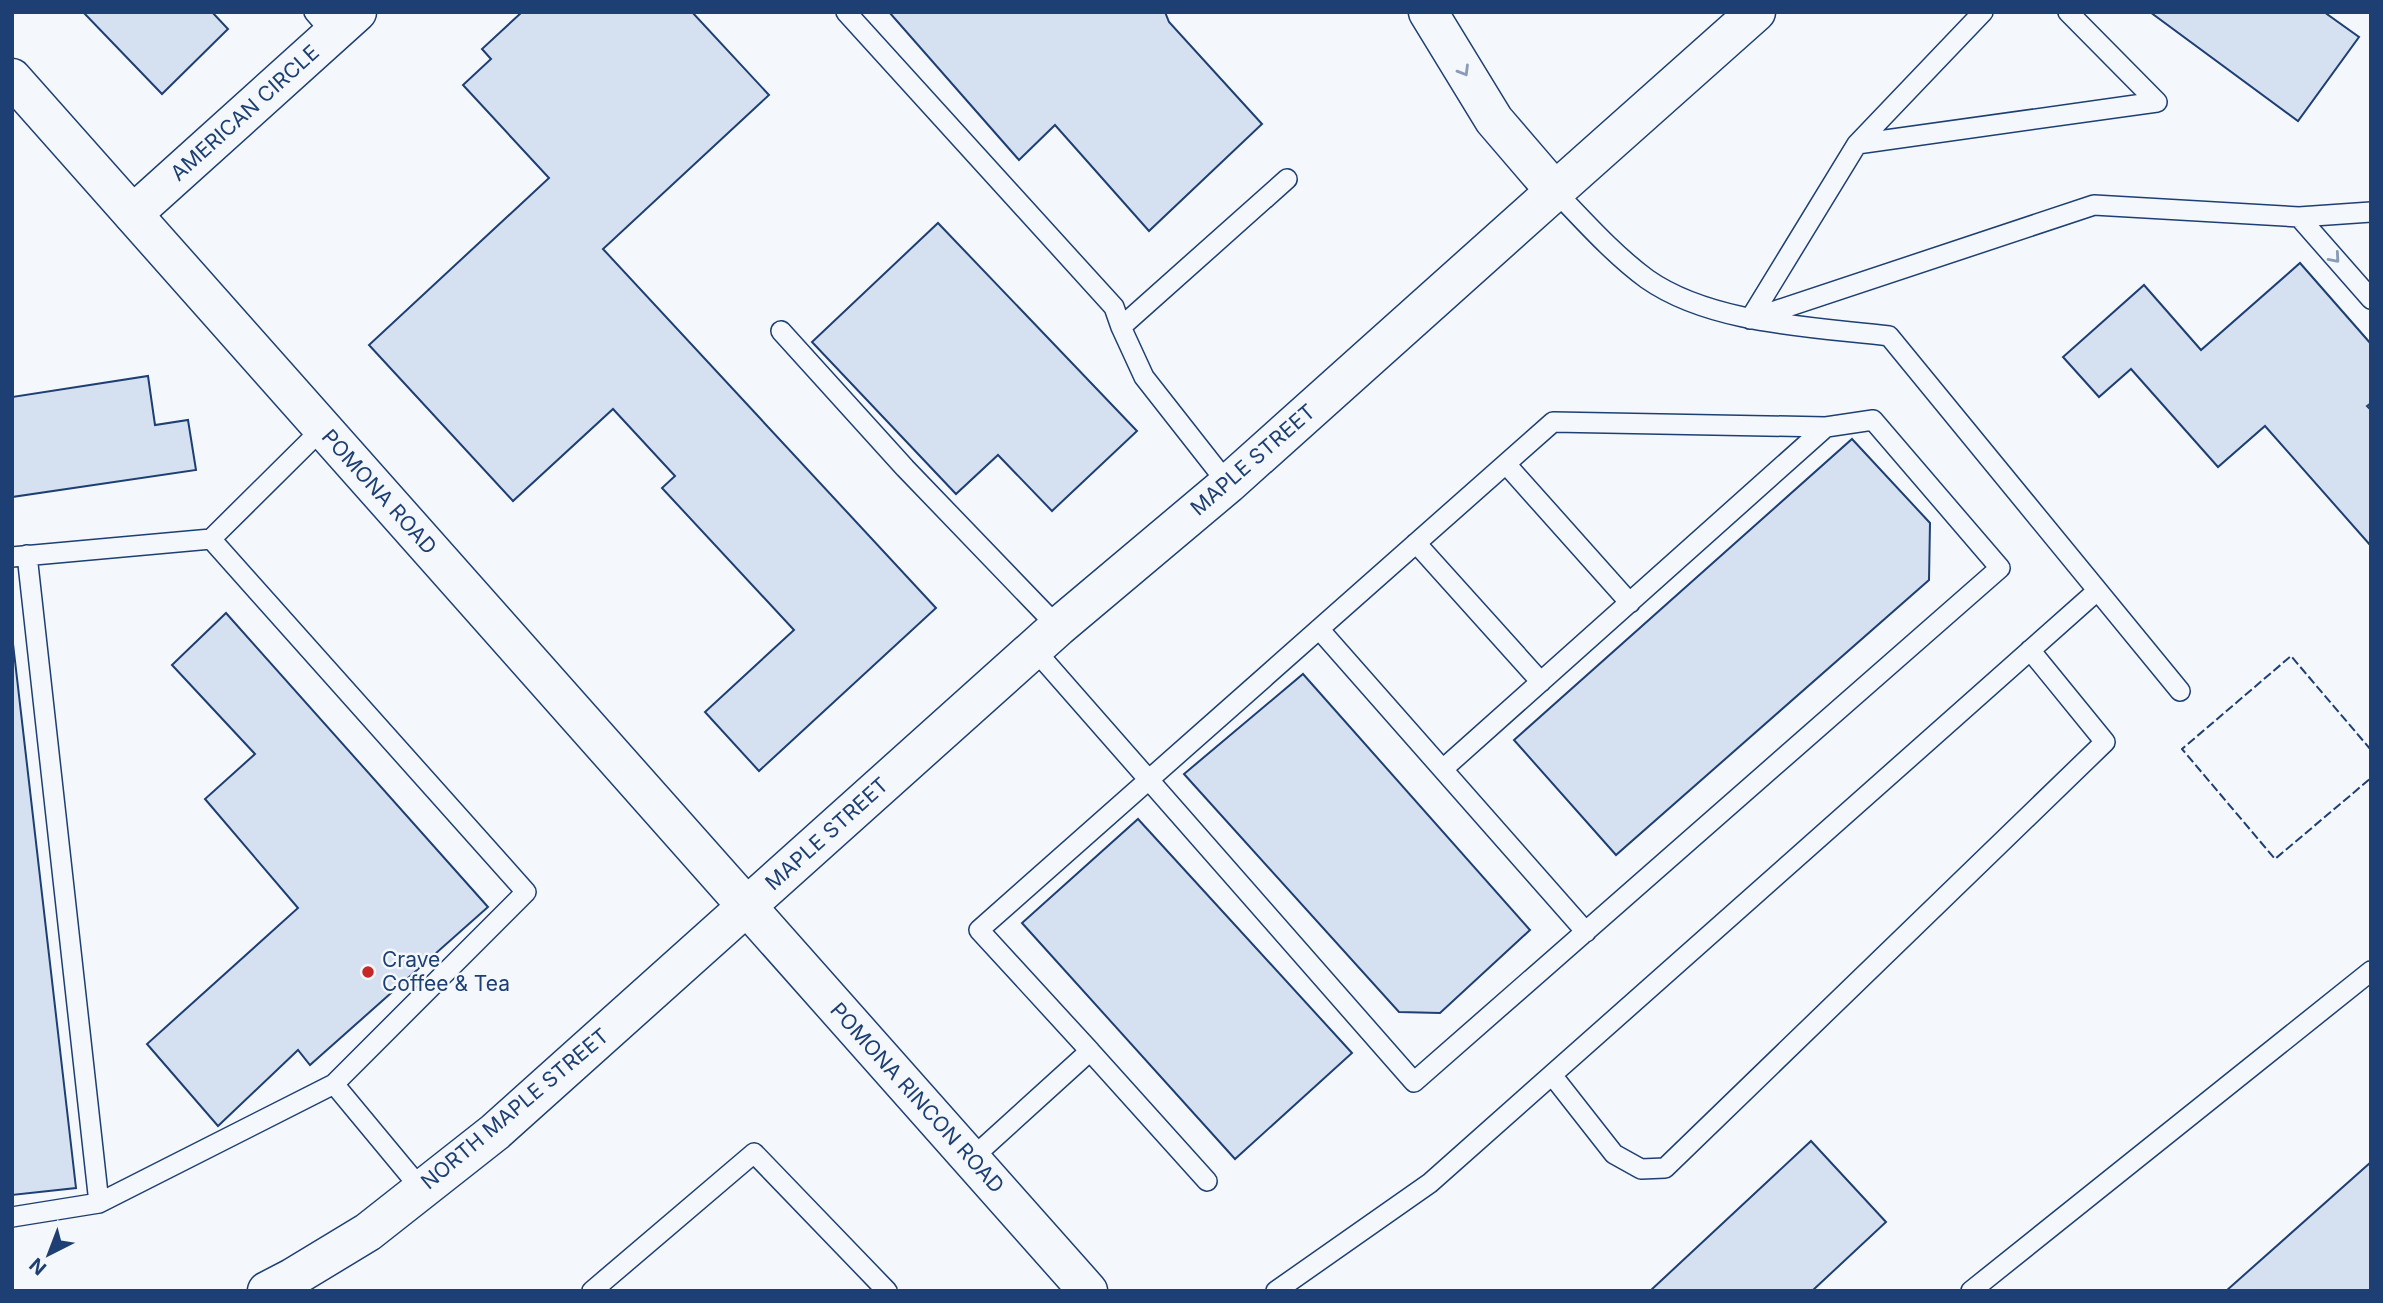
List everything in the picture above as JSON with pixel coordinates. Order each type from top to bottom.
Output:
[{"type":"main road","points":[[1428,12],[1494,121],[1555,191]]},
{"type":"main road","name":"MAPLE STREET","points":[[747,905],[1046,638],[1228,484],[1756,12]]},
{"type":"main road","name":"AMERICAN CIRCLE","points":[[134,214],[335,19]]},
{"type":"main road","name":"POMONA ROAD","points":[[12,78],[747,905]]},
{"type":"main road","name":"POMONA RINCON ROAD","points":[[747,905],[1088,1291]]},
{"type":"main road","name":"NORTH MAPLE STREET","points":[[267,1291],[368,1232],[495,1132],[747,905]]},
{"type":"lane","points":[[846,12],[1114,307],[1144,377],[1228,484]]},
{"type":"lane","points":[[1750,319],[1857,144],[1983,12]]},
{"type":"lane","points":[[1857,144],[2157,102],[2068,12]]},
{"type":"lane","points":[[1121,327],[1287,179]]},
{"type":"lane","points":[[1555,191],[1620,258],[1649,280],[1681,298],[1750,319],[1889,336],[2180,691]]},
{"type":"lane","points":[[1750,319],[2094,205],[2299,217],[2371,212]]},
{"type":"lane","points":[[2299,217],[2371,299]]},
{"type":"lane","points":[[781,331],[905,468],[1046,638],[1149,779],[1414,1083],[2000,568],[1873,420],[1826,427],[1553,422],[1149,779],[979,930],[1207,1181]]},
{"type":"lane","points":[[1443,769],[1826,427]]},
{"type":"lane","points":[[99,1203],[20,556],[211,539],[323,428]]},
{"type":"lane","points":[[1506,464],[1630,603]]},
{"type":"lane","points":[[12,1217],[99,1203],[334,1084],[526,892],[211,539]]},
{"type":"lane","points":[[1416,543],[1541,682]]},
{"type":"lane","points":[[1276,1291],[1430,1183],[2097,591]]},
{"type":"lane","points":[[1319,629],[1586,932]]},
{"type":"lane","points":[[1552,1075],[1614,1154],[1641,1169],[1665,1168],[2105,742],[2031,650]]},
{"type":"lane","points":[[1971,1291],[2371,971]]},
{"type":"lane","points":[[971,1159],[1090,1051]]},
{"type":"lane","points":[[334,1084],[422,1190]]},
{"type":"lane","points":[[592,1291],[754,1153],[887,1291]]},
{"type":"building","points":[[83,12],[212,12],[228,29],[162,94]]},
{"type":"building","points":[[522,12],[692,12],[769,95],[603,249],[936,608],[759,771],[705,712],[794,630],[662,488],[675,476],[613,409],[513,501],[369,345],[549,178],[463,85],[491,59],[482,49]]},
{"type":"building","points":[[889,12],[1165,12],[1169,22],[1262,124],[1149,231],[1055,125],[1019,160]]},
{"type":"building","points":[[2150,12],[2324,12],[2359,37],[2298,121]]},
{"type":"building","points":[[938,223],[1137,431],[1052,511],[998,455],[956,494],[812,342]]},
{"type":"building","points":[[2300,263],[2371,344],[2371,403],[2367,406],[2371,410],[2371,546],[2265,426],[2218,467],[2131,369],[2099,397],[2063,357],[2144,285],[2201,350]]},
{"type":"building","points":[[148,376],[155,425],[188,420],[196,470],[12,497],[12,397]]},
{"type":"building","points":[[1852,439],[1930,523],[1929,580],[1616,855],[1514,740]]},
{"type":"building","points":[[226,613],[488,907],[310,1065],[298,1050],[218,1126],[147,1044],[298,908],[205,799],[255,754],[172,665]]},
{"type":"building","points":[[12,635],[76,1188],[12,1195]]},
{"type":"building","points":[[1303,674],[1530,930],[1440,1013],[1399,1012],[1184,774]]},
{"type":"building","points":[[1138,819],[1352,1053],[1235,1159],[1022,923]]},
{"type":"building","points":[[1811,1141],[1886,1222],[1812,1291],[1650,1291]]},
{"type":"building","points":[[2371,1162],[2371,1291],[2226,1291]]},
{"type":"fence","points":[[2371,750],[2291,656],[2182,749],[2275,859],[2371,778]]},
{"type":"place","name":"Crave Coffee & Tea","points":[[368,972]]}]
